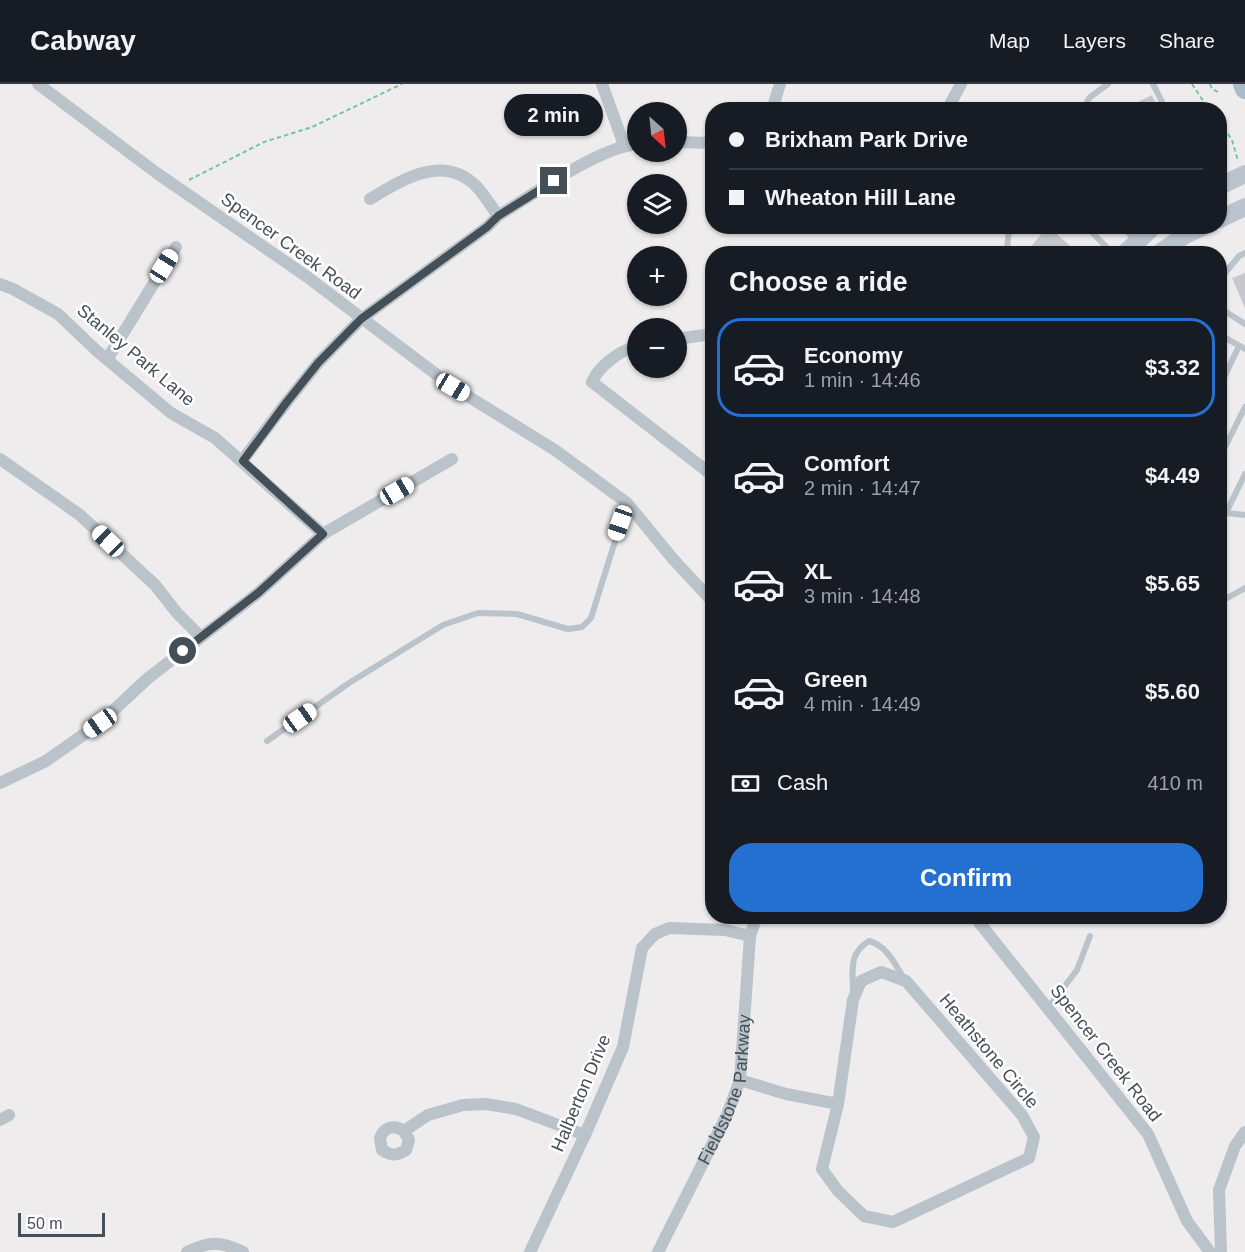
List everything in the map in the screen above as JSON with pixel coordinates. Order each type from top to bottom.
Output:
[{"type":"main road","points":[[1243,84],[1245,89]]},
{"type":"street","name":"Spencer Creek Road","points":[[38,84],[176,186],[306,276],[453,387],[555,450],[627,503],[705,593]]},
{"type":"street","points":[[602,84],[624,146]]},
{"type":"street","points":[[774,102],[780,84]]},
{"type":"street","points":[[951,102],[961,84]]},
{"type":"street","points":[[687,142],[705,143]]},
{"type":"street","points":[[243,461],[318,363],[361,319],[487,227],[498,216],[583,165],[627,146]]},
{"type":"street","points":[[1227,181],[1242,169]]},
{"type":"street","points":[[370,200],[402,180],[432,170],[456,172],[476,185],[498,216]]},
{"type":"street","points":[[1227,216],[1245,207]]},
{"type":"street","points":[[1132,246],[1145,234]]},
{"type":"street","points":[[1169,246],[1187,234]]},
{"type":"street","points":[[108,358],[176,248]]},
{"type":"street","name":"Stanley Park Lane","points":[[0,284],[58,314],[98,352],[108,358],[171,413],[215,438],[243,461],[323,534]]},
{"type":"street","points":[[687,337],[705,335]]},
{"type":"street","points":[[627,350],[597,370],[592,382],[705,469]]},
{"type":"street","points":[[0,459],[80,515],[155,585],[177,613],[201,637]]},
{"type":"street","points":[[0,783],[46,761],[100,723],[147,679],[258,593],[323,534],[452,459]]},
{"type":"street","name":"Fieldstone Parkway","points":[[658,1252],[726,1117],[740,1080],[750,936],[754,924]]},
{"type":"street","name":"Spencer Creek Road","points":[[980,924],[1148,1134],[1186,1221],[1210,1252]]},
{"type":"street","name":"Halberton Drive","points":[[530,1252],[623,1047],[642,948],[655,934],[669,927],[725,930],[750,936]]},
{"type":"street","name":"Heathstone Circle","points":[[882,972],[906,981],[1022,1115],[1034,1137],[1029,1158],[893,1222],[864,1216],[838,1191],[822,1169],[838,1104],[853,1000],[861,981],[882,972]]},
{"type":"street","points":[[740,1080],[786,1094],[838,1104]]},
{"type":"street","points":[[404,1131],[428,1115],[463,1105],[486,1104],[516,1109],[585,1135]]},
{"type":"street","points":[[1221,1252],[1219,1190],[1235,1146],[1245,1132]]},
{"type":"street","points":[[187,1252],[204,1244],[217,1242],[243,1252]]},
{"type":"lane","points":[[1087,102],[1108,84]]},
{"type":"lane","points":[[1153,84],[1162,102]]},
{"type":"lane","points":[[1094,234],[1105,246]]},
{"type":"lane","points":[[1227,271],[1239,256],[1245,253]]},
{"type":"lane","points":[[1227,312],[1245,324]]},
{"type":"lane","points":[[1227,339],[1242,348],[1227,374]]},
{"type":"lane","points":[[1227,444],[1245,407]]},
{"type":"lane","points":[[1227,511],[1245,474]]},
{"type":"lane","points":[[267,741],[349,683],[443,625],[478,613],[517,614],[568,629],[582,627],[591,618],[627,503]]},
{"type":"lane","points":[[1227,513],[1245,515]]},
{"type":"lane","points":[[1227,598],[1245,588]]},
{"type":"lane","points":[[1048,1008],[1077,970],[1090,936]]},
{"type":"lane","points":[[853,1000],[855,952],[868,941],[878,944],[888,954],[906,981]]},
{"type":"path","points":[[176,186],[264,142],[312,127],[402,84]]},
{"type":"path","points":[[1192,84],[1202,102]]},
{"type":"path","points":[[1210,84],[1212,89],[1218,92]]},
{"type":"path","points":[[1227,132],[1242,169]]},
{"type":"building","points":[[1152,95],[1155,102],[1138,102]]},
{"type":"building","points":[[1041,234],[1057,234],[1070,246],[1032,246]]},
{"type":"building","points":[[1245,273],[1245,308],[1232,278]]},
{"type":"route","points":[[183,651],[258,593],[323,534],[243,461],[286,403],[318,363],[361,319],[487,227],[498,216],[554,181]]}]
